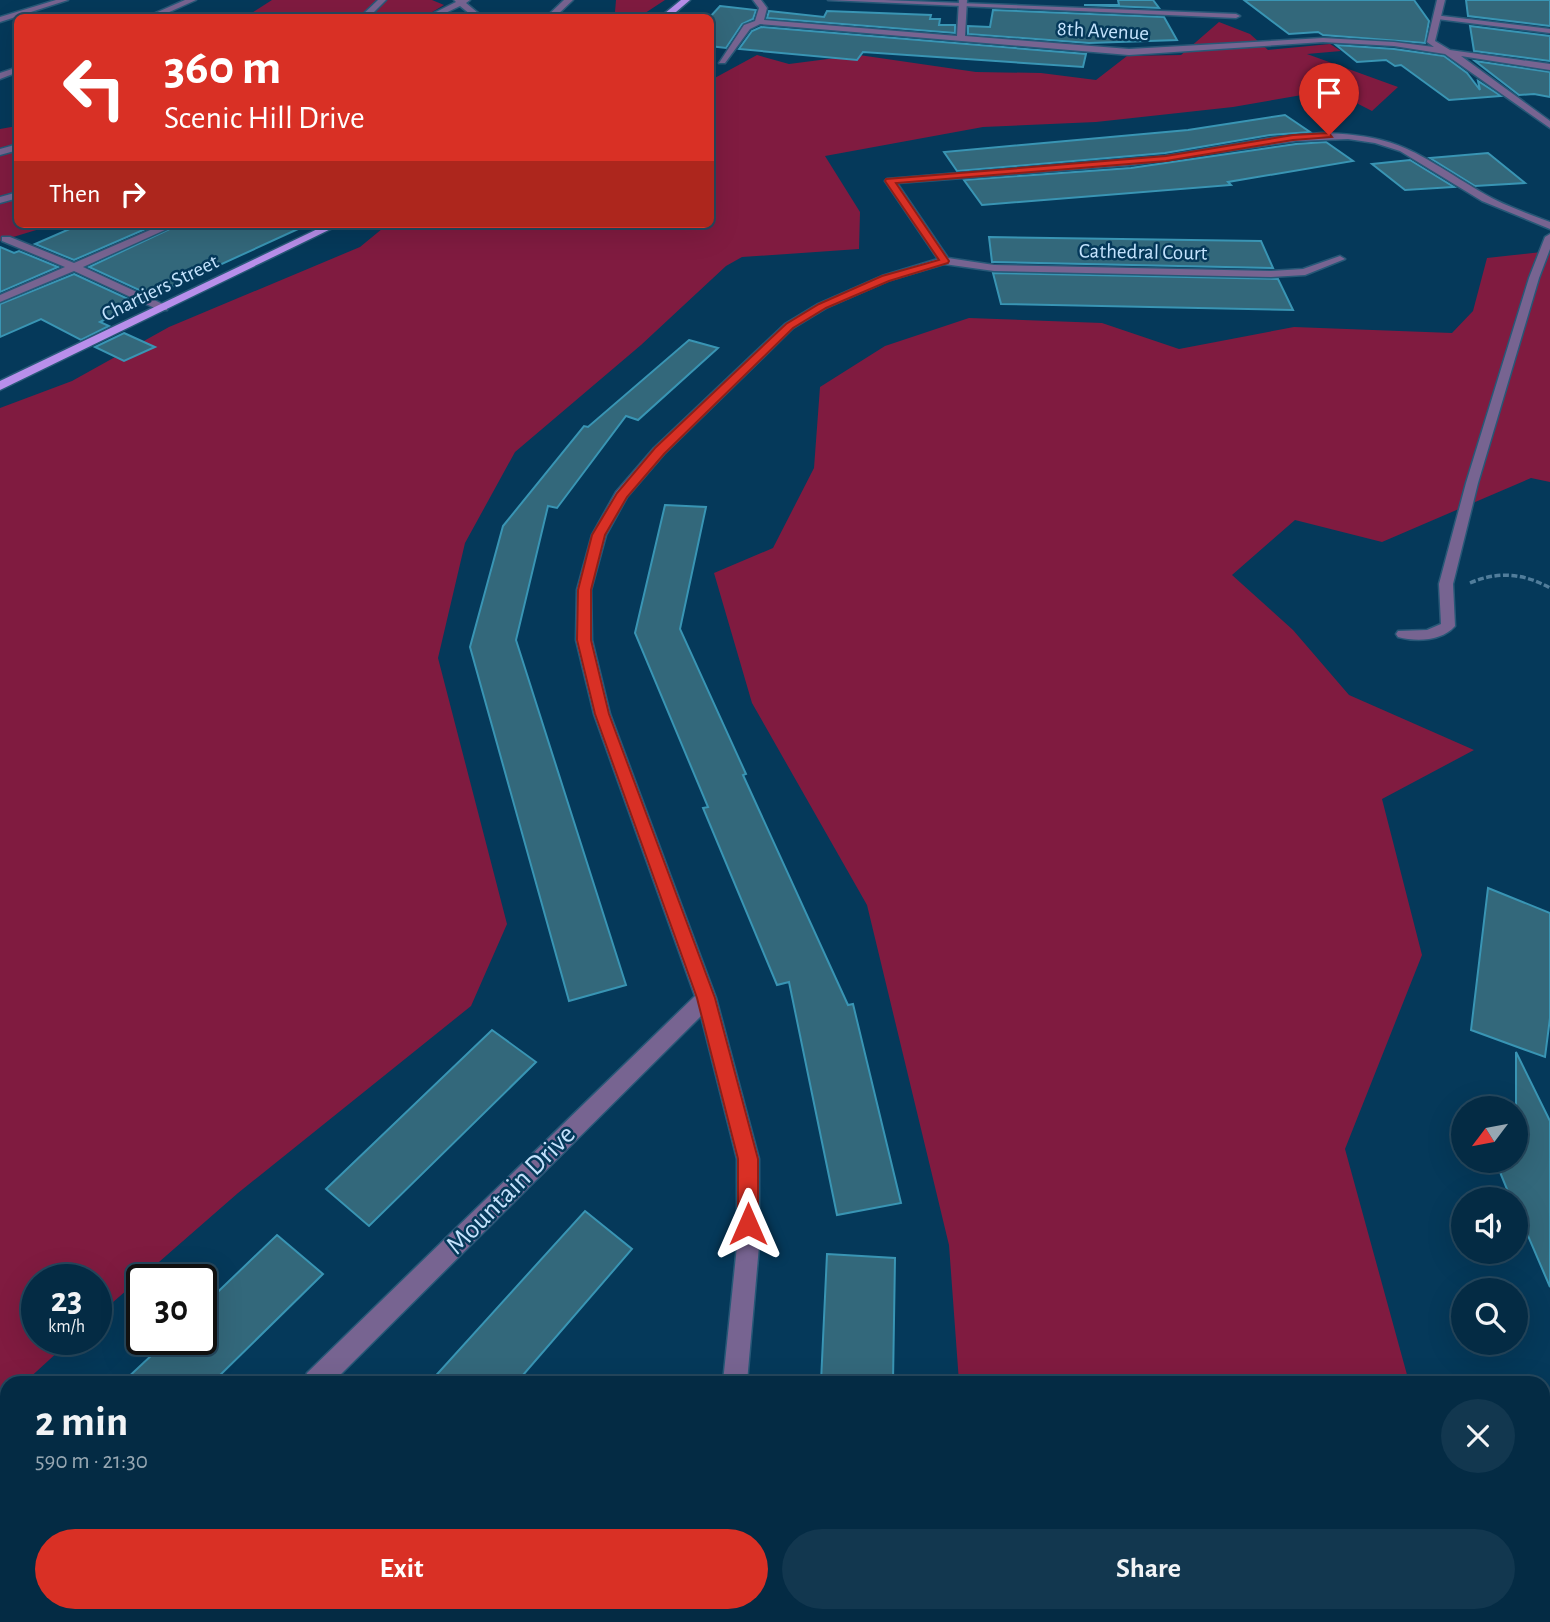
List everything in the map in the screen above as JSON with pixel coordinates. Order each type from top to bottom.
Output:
[{"type":"main road","points":[[668,14],[686,0]]},
{"type":"main road","name":"Chartiers Street","points":[[0,386],[328,228]]},
{"type":"street","points":[[19,14],[64,0]]},
{"type":"street","points":[[158,14],[192,0]]},
{"type":"street","points":[[367,14],[382,0]]},
{"type":"street","points":[[553,14],[569,0]]},
{"type":"street","points":[[722,61],[747,27],[759,22],[763,8],[757,0]]},
{"type":"street","points":[[1441,0],[1432,42],[1550,125]]},
{"type":"street","points":[[436,14],[462,1],[475,14]]},
{"type":"street","points":[[961,39],[963,3]]},
{"type":"street","name":"8th Avenue","points":[[759,22],[1129,52],[1323,40],[1394,44],[1550,67]]},
{"type":"street","points":[[736,1376],[748,1245],[748,1159],[706,998],[602,714],[584,640],[584,590],[598,535],[621,495],[659,451],[789,326],[822,306],[886,278],[944,261],[890,181],[1166,159],[1293,138],[1329,135],[1377,140],[1402,147],[1424,157],[1479,195],[1548,223]]},
{"type":"street","points":[[0,299],[164,228]]},
{"type":"street","points":[[6,239],[75,267],[163,308]]},
{"type":"street","name":"Cathedral Court","points":[[944,261],[994,268],[1270,274],[1305,272],[1340,259]]},
{"type":"street","name":"Mountain Drive","points":[[322,1376],[706,998]]},
{"type":"lane","points":[[831,0],[963,3],[1236,16]]},
{"type":"lane","points":[[1437,17],[1550,31]]},
{"type":"lane","points":[[1403,634],[1423,636],[1439,633],[1448,626],[1446,584],[1472,483],[1534,278],[1550,237]]},
{"type":"path","points":[[1447,595],[1475,581],[1503,572],[1550,588]]},
{"type":"shaded area","points":[[272,0],[432,0],[444,5],[429,14],[250,14]]},
{"type":"shaded area","points":[[616,0],[665,0],[644,14],[612,14],[615,12]]},
{"type":"shaded area","points":[[1219,22],[1250,34],[1268,50],[1330,44],[1341,51],[1307,54],[1398,87],[1372,111],[1331,90],[1233,107],[1096,122],[983,127],[825,156],[860,212],[859,249],[742,257],[726,266],[641,345],[515,452],[465,543],[438,658],[507,924],[471,1006],[238,1193],[157,1264],[126,1264],[126,1291],[112,1303],[112,1264],[21,1264],[21,1355],[55,1355],[32,1376],[0,1376],[0,408],[72,381],[169,327],[360,247],[383,228],[714,228],[714,78],[757,55],[789,64],[859,55],[976,72],[1041,73],[1096,80],[1127,56],[1181,55]]},
{"type":"shaded area","points":[[14,127],[14,228],[43,228],[0,241],[0,129]]},
{"type":"shaded area","points":[[1550,251],[1550,482],[1531,478],[1382,542],[1295,520],[1232,575],[1293,630],[1349,695],[1474,750],[1382,799],[1422,955],[1345,1149],[1407,1376],[959,1376],[949,1245],[867,905],[752,703],[714,573],[773,548],[814,468],[820,387],[885,346],[969,318],[1102,323],[1179,349],[1294,327],[1452,333],[1473,311],[1487,258]]},
{"type":"building","points":[[1118,0],[1153,0],[1159,8],[1084,5],[1119,5]]},
{"type":"building","points":[[1244,0],[1414,0],[1429,21],[1425,43],[1323,35],[1318,32],[1289,34]]},
{"type":"building","points":[[1466,0],[1550,0],[1550,26],[1468,16]]},
{"type":"building","points":[[720,6],[756,10],[753,19],[742,24],[726,48],[714,46],[713,14]]},
{"type":"building","points":[[993,10],[1164,17],[1177,40],[1089,43],[968,34],[968,26],[990,27]]},
{"type":"building","points":[[769,11],[824,17],[827,11],[931,15],[930,19],[940,19],[939,25],[955,25],[955,33],[767,18]]},
{"type":"building","points":[[1470,26],[1550,36],[1550,61],[1474,51]]},
{"type":"building","points":[[761,27],[1086,54],[1083,67],[863,52],[857,60],[739,49],[752,31]]},
{"type":"building","points":[[1336,45],[1444,56],[1467,73],[1480,90],[1478,81],[1501,96],[1449,100],[1401,65],[1395,66],[1386,60],[1357,62]]},
{"type":"building","points":[[1475,61],[1550,72],[1550,97],[1519,95]]},
{"type":"building","points":[[1285,115],[1310,132],[1270,135],[1165,153],[957,171],[944,152],[1188,130]]},
{"type":"building","points":[[1326,142],[1353,161],[1228,182],[1231,185],[982,205],[964,180],[1131,168]]},
{"type":"building","points":[[1488,153],[1525,183],[1475,186],[1430,158]]},
{"type":"building","points":[[1410,160],[1454,187],[1405,190],[1372,164]]},
{"type":"building","points":[[72,228],[148,228],[74,260],[35,244]]},
{"type":"building","points":[[172,228],[300,228],[152,296],[89,267]]},
{"type":"building","points":[[989,237],[1261,241],[1273,268],[992,262]]},
{"type":"building","points":[[0,247],[14,253],[19,251],[58,267],[0,292]]},
{"type":"building","points":[[993,273],[1278,279],[1293,310],[1001,304]]},
{"type":"building","points":[[74,274],[137,303],[100,322],[109,326],[81,340],[41,319],[0,337],[0,304]]},
{"type":"building","points":[[124,333],[155,347],[124,361],[95,347]]},
{"type":"building","points":[[689,340],[718,348],[638,420],[626,416],[557,508],[548,506],[516,640],[626,985],[569,1001],[470,647],[503,526],[584,426],[588,427]]},
{"type":"building","points":[[665,505],[706,507],[680,629],[848,1005],[853,1004],[901,1203],[837,1215],[789,982],[777,985],[703,808],[708,807],[635,633]]},
{"type":"building","points":[[1488,888],[1550,913],[1550,1018],[1545,1057],[1471,1030]]},
{"type":"building","points":[[492,1030],[536,1062],[369,1226],[326,1189]]},
{"type":"building","points":[[1516,1052],[1550,1121],[1550,1287],[1528,1236],[1528,1187],[1506,1187],[1500,1173],[1528,1173],[1528,1096],[1516,1096]]},
{"type":"building","points":[[585,1211],[632,1249],[522,1376],[435,1376]]},
{"type":"building","points":[[277,1235],[323,1274],[219,1376],[129,1376],[152,1355],[217,1355],[217,1293]]},
{"type":"building","points":[[827,1254],[895,1258],[893,1376],[821,1376]]},
{"type":"route","points":[[748,1224],[748,1159],[706,998],[602,714],[584,640],[584,590],[598,535],[621,495],[659,451],[789,326],[822,306],[886,278],[944,261],[890,181],[1166,159],[1293,138],[1329,135]]}]
